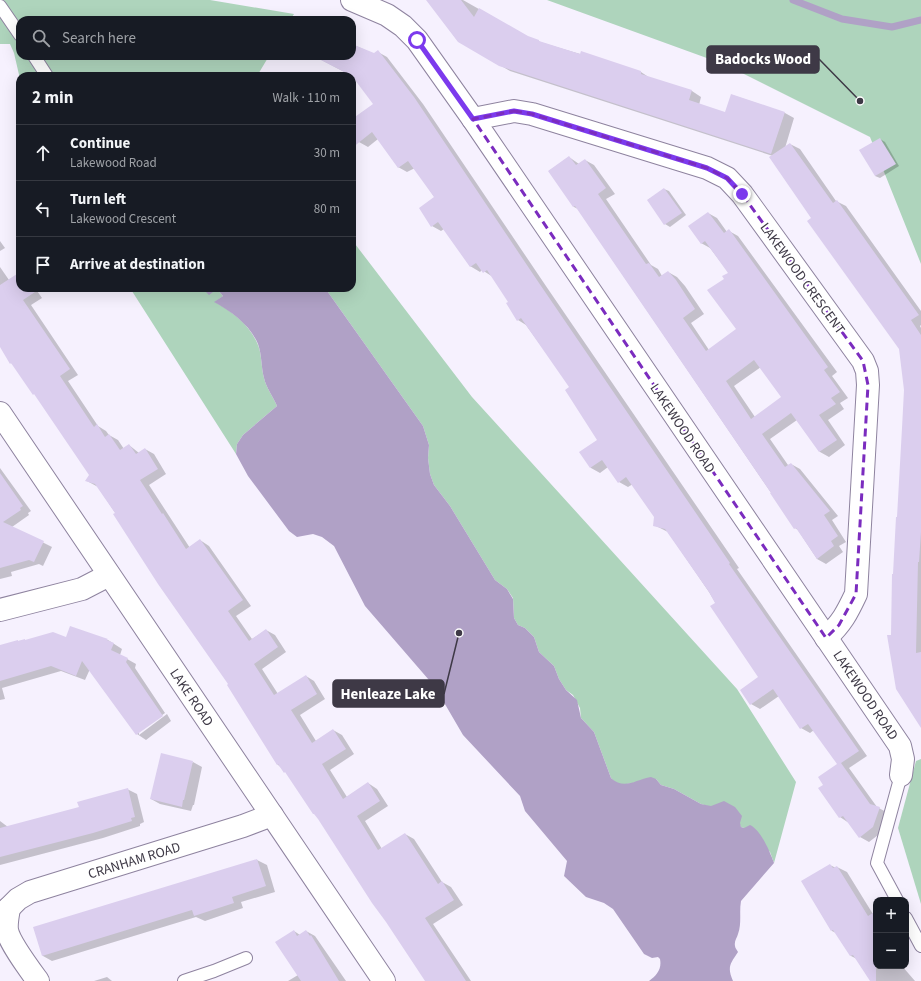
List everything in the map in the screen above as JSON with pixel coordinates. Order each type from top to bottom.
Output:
[{"type":"street","name":"LAKEWOOD ROAD","points":[[352,0],[387,15],[403,26],[417,40],[473,119],[900,746],[903,759],[901,775]]},
{"type":"street","name":"LAKEWOOD CRESCENT","points":[[473,119],[514,111],[532,114],[707,168],[727,178],[742,194],[863,361],[868,371],[868,385],[856,594],[840,625],[826,638]]},
{"type":"street","name":"LAKE ROAD","points":[[0,413],[384,981]]},
{"type":"street","points":[[0,610],[82,589],[109,575]]},
{"type":"street","name":"CRANHAM ROAD","points":[[4,908],[30,892],[243,826],[272,815]]},
{"type":"street","points":[[4,908],[7,921],[7,932],[12,943],[38,981]]},
{"type":"lane","points":[[0,6],[16,29]]},
{"type":"lane","points":[[37,60],[44,72]]},
{"type":"lane","name":"LAKEWOOD ROAD","points":[[895,897],[877,863],[901,775]]},
{"type":"lane","points":[[909,924],[921,946]]},
{"type":"lane","points":[[184,981],[246,958]]},
{"type":"highlighted area","points":[[514,111],[532,114],[707,168],[727,178],[742,194],[863,361],[868,385],[856,594],[839,625],[826,638],[473,119]]},
{"type":"green space","points":[[0,0],[210,0],[294,14],[293,16],[16,16],[16,60],[267,60],[259,72],[18,72],[14,53],[10,44],[0,44]]},
{"type":"green space","points":[[547,0],[921,0],[921,264],[870,137],[726,65]]},
{"type":"green space","points":[[356,245],[472,397],[737,689],[796,782],[774,863],[770,852],[744,828],[741,827],[739,823],[711,807],[701,804],[674,789],[661,785],[656,779],[621,785],[616,783],[611,778],[594,732],[581,718],[580,708],[573,695],[566,690],[559,679],[554,666],[539,652],[534,637],[525,628],[518,625],[514,618],[513,598],[507,589],[495,580],[450,506],[434,485],[430,474],[428,458],[429,445],[423,426],[328,292],[356,292]]},
{"type":"green space","points":[[133,292],[220,292],[223,296],[215,302],[228,310],[246,325],[255,338],[261,357],[265,381],[277,406],[243,435],[237,444],[236,454]]},
{"type":"green space","points":[[921,759],[921,904],[898,828],[916,761]]},
{"type":"shaded area","points":[[206,292],[213,292],[209,295]]},
{"type":"shaded area","points":[[220,292],[328,292],[423,426],[429,445],[428,458],[430,474],[434,485],[450,506],[495,580],[507,589],[513,599],[514,618],[518,625],[525,628],[534,637],[539,652],[554,666],[559,679],[566,690],[577,700],[581,718],[594,732],[611,778],[616,782],[625,784],[651,777],[656,779],[661,785],[674,789],[701,804],[711,806],[724,801],[735,807],[742,816],[740,823],[741,827],[744,828],[750,825],[758,832],[765,842],[774,863],[741,901],[740,926],[735,941],[735,948],[738,952],[730,966],[733,981],[649,981],[658,972],[660,959],[658,957],[652,958],[644,954],[613,909],[604,903],[586,897],[564,876],[567,861],[525,811],[520,796],[463,735],[435,687],[365,606],[334,546],[322,537],[313,534],[297,537],[289,531],[248,476],[236,454],[237,444],[243,435],[277,406],[265,381],[260,352],[255,337],[240,320],[214,302],[223,296]]},
{"type":"building","points":[[426,0],[461,0],[474,17],[479,8],[539,41],[580,54],[581,51],[641,71],[641,74],[692,90],[689,100],[725,112],[731,94],[785,112],[771,154],[499,66],[458,42]]},
{"type":"building","points":[[356,46],[374,53],[378,50],[414,97],[730,563],[729,564],[859,751],[841,763],[870,804],[880,807],[873,827],[859,838],[843,816],[839,818],[818,788],[823,785],[818,777],[837,764],[808,724],[800,729],[773,689],[750,705],[740,690],[758,677],[710,606],[715,603],[709,592],[665,529],[653,526],[654,517],[626,477],[618,483],[602,460],[590,468],[579,452],[597,440],[565,390],[569,387],[521,318],[517,321],[506,303],[508,302],[487,270],[483,273],[476,263],[470,267],[438,222],[431,227],[419,208],[434,197],[408,161],[398,168],[372,132],[356,145],[356,116],[373,104],[356,81],[356,72],[344,72],[321,60],[356,60]]},
{"type":"building","points":[[880,138],[896,164],[875,176],[859,150]]},
{"type":"building","points":[[790,143],[833,203],[837,200],[919,315],[911,320],[921,335],[921,532],[918,562],[916,653],[921,652],[921,728],[896,689],[887,635],[891,635],[892,574],[897,517],[904,390],[899,349],[807,221],[811,218],[769,157]]},
{"type":"building","points":[[569,156],[576,165],[585,159],[606,188],[598,194],[646,264],[649,263],[659,277],[668,271],[676,280],[695,309],[683,318],[706,351],[736,329],[707,290],[724,279],[722,276],[728,273],[705,241],[701,244],[688,226],[708,212],[724,233],[729,229],[828,367],[824,370],[840,392],[831,398],[836,404],[819,415],[837,440],[819,452],[791,413],[762,434],[785,467],[791,463],[830,511],[824,515],[838,536],[831,541],[834,546],[817,559],[796,528],[794,529],[575,206],[573,207],[548,171]],"holes":[[[754,360],[781,397],[751,419],[726,381]]]},
{"type":"building","points":[[664,188],[682,213],[664,225],[647,200]]},
{"type":"building","points":[[16,275],[16,292],[35,292],[23,300],[70,369],[60,376],[94,427],[97,424],[105,437],[109,434],[120,450],[129,444],[136,454],[145,448],[158,469],[140,480],[162,514],[163,513],[186,549],[200,539],[243,600],[228,611],[249,641],[266,629],[278,647],[254,664],[274,695],[306,675],[317,694],[291,710],[312,743],[333,729],[346,749],[322,764],[343,799],[368,782],[380,801],[357,816],[378,850],[405,833],[438,884],[442,881],[454,900],[425,918],[466,981],[425,981],[372,903],[318,819],[313,814],[285,772],[284,773],[278,764],[277,765],[227,685],[228,684],[158,584],[113,514],[115,513],[95,484],[85,481],[89,475],[34,394],[33,395],[11,363],[10,364],[0,347],[0,285]]},
{"type":"building","points":[[0,473],[23,506],[20,508],[21,510],[3,522],[44,541],[34,562],[29,560],[0,568]]},
{"type":"building","points":[[70,626],[108,639],[107,640],[114,643],[111,650],[128,658],[126,662],[163,716],[136,735],[82,661],[76,676],[51,666],[0,681],[0,645],[53,632],[66,637]]},
{"type":"building","points":[[161,753],[193,761],[182,807],[150,799]]},
{"type":"building","points":[[128,788],[135,817],[131,818],[132,821],[93,833],[0,857],[0,828],[79,807],[77,802]]},
{"type":"building","points":[[257,859],[266,886],[232,897],[234,903],[194,916],[192,910],[42,956],[33,927]]},
{"type":"building","points":[[830,864],[833,868],[837,866],[868,916],[873,913],[873,969],[876,969],[876,981],[870,981],[853,955],[850,956],[833,930],[831,931],[801,881]]},
{"type":"building","points":[[294,930],[297,936],[306,930],[310,936],[311,935],[339,981],[301,981],[275,942]]},
{"type":"waterway","points":[[793,0],[842,19],[892,27],[921,20]]},
{"type":"place","name":"Badocks Wood","points":[[860,101]]},
{"type":"place","name":"Henleaze Lake","points":[[459,633]]},
{"type":"route","points":[[417,40],[473,119],[514,111],[532,114],[707,168],[727,178],[742,194]]}]
